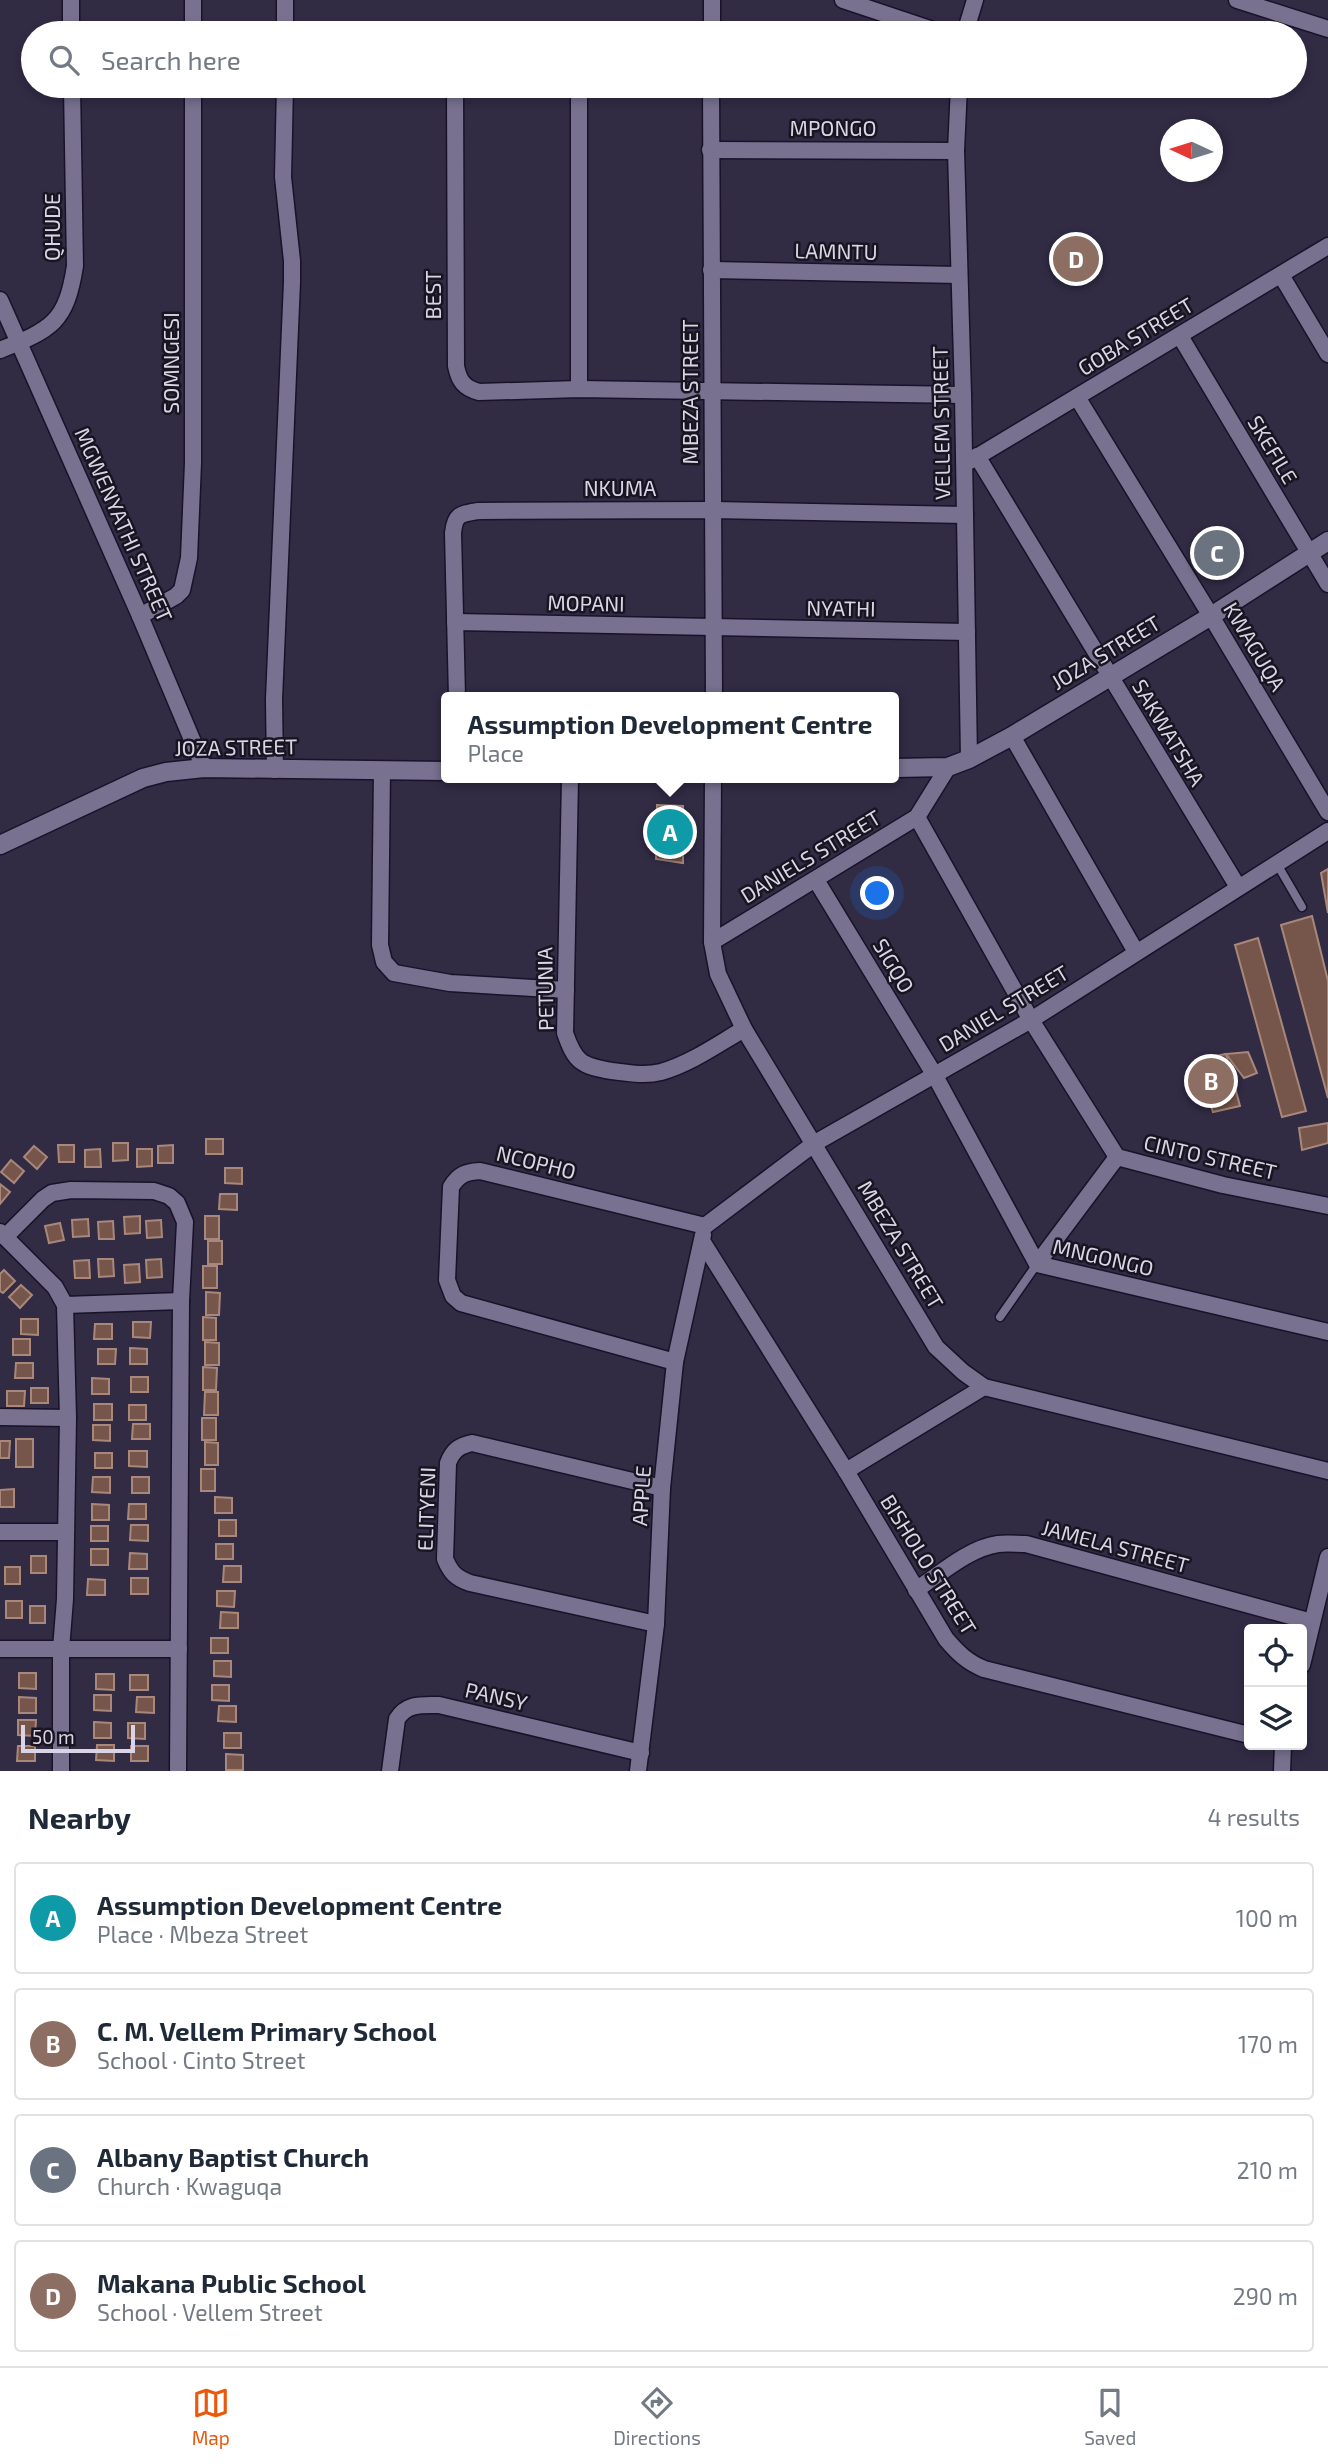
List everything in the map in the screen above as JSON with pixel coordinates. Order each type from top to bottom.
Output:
[{"type":"street","points":[[71,0],[71,21]]},
{"type":"street","points":[[192,0],[192,21]]},
{"type":"street","points":[[285,0],[285,21]]},
{"type":"street","points":[[712,0],[712,21]]},
{"type":"street","points":[[843,0],[905,21]]},
{"type":"street","points":[[969,21],[975,0]]},
{"type":"street","points":[[1237,0],[1303,21]]},
{"type":"street","points":[[1307,22],[1328,29]]},
{"type":"street","name":"QHUDE","points":[[0,350],[38,334],[55,322],[65,307],[71,290],[75,266],[72,98]]},
{"type":"street","name":"SOMNGESI","points":[[140,616],[182,590],[189,558],[192,463],[192,98]]},
{"type":"street","points":[[275,770],[274,699],[292,282],[283,177],[285,98]]},
{"type":"street","name":"BEST","points":[[455,98],[456,366],[458,379],[467,388],[479,392],[711,391],[963,396]]},
{"type":"street","points":[[579,98],[579,390]]},
{"type":"street","name":"MBEZA STREET","points":[[711,98],[714,692]]},
{"type":"street","name":"VELLEM STREET","points":[[958,98],[956,151],[963,396],[971,460],[965,515],[969,759]]},
{"type":"street","name":"MPONGO","points":[[710,150],[956,151]]},
{"type":"street","name":"GOBA STREET","points":[[971,460],[1328,246]]},
{"type":"street","name":"LAMNTU","points":[[711,270],[959,275]]},
{"type":"street","points":[[1280,275],[1328,354]]},
{"type":"street","name":"MGWENYATHI STREET","points":[[0,300],[204,768]]},
{"type":"street","name":"SKEFILE","points":[[1180,336],[1328,584]]},
{"type":"street","name":"KWAGUQA","points":[[1076,397],[1328,812]]},
{"type":"street","name":"SAKWATSHA","points":[[971,460],[1238,887]]},
{"type":"street","name":"NKUMA","points":[[457,692],[453,533],[454,522],[465,513],[713,510],[965,515]]},
{"type":"street","name":"JOZA STREET","points":[[899,768],[948,767],[969,759],[1211,616],[1328,541]]},
{"type":"street","name":"MOPANI","points":[[456,622],[715,628]]},
{"type":"street","name":"NYATHI","points":[[715,628],[967,632]]},
{"type":"street","points":[[1012,736],[1136,952]]},
{"type":"street","name":"DANIELS STREET","points":[[712,942],[917,817],[948,767]]},
{"type":"street","name":"JOZA STREET","points":[[0,845],[143,778],[166,772],[204,768],[441,771]]},
{"type":"street","points":[[382,770],[380,945],[384,962],[394,973],[450,983],[566,990]]},
{"type":"street","name":"PETUNIA","points":[[570,783],[565,1033],[572,1054],[596,1069],[635,1074],[659,1073],[681,1065],[744,1029]]},
{"type":"street","name":"MBEZA STREET","points":[[713,783],[712,942],[718,974],[744,1029],[936,1346],[963,1372],[984,1387],[1328,1471]]},
{"type":"street","name":"CINTO STREET","points":[[917,817],[1031,1020],[1116,1157],[1223,1185],[1328,1206]]},
{"type":"street","name":"DANIEL STREET","points":[[704,1233],[815,1143],[1031,1020],[1328,831]]},
{"type":"street","name":"SIGQO","points":[[816,880],[934,1074]]},
{"type":"street","name":"MNGONGO","points":[[934,1074],[1037,1264],[1328,1332]]},
{"type":"street","points":[[1037,1264],[1116,1157]]},
{"type":"street","name":"NCOPHO","points":[[675,1362],[461,1303],[453,1296],[447,1280],[451,1187],[457,1177],[466,1172],[480,1171],[704,1233]]},
{"type":"street","points":[[61,1771],[61,1648],[65,1599],[68,1418],[65,1305],[55,1287],[3,1234],[52,1194],[90,1190],[153,1191],[169,1196],[177,1203],[185,1222],[181,1301],[178,1771]]},
{"type":"street","name":"APPLE","points":[[638,1771],[656,1624],[662,1488],[675,1362],[704,1233]]},
{"type":"street","name":"BISHOLO STREET","points":[[704,1233],[946,1639],[970,1663],[984,1669],[1244,1734]]},
{"type":"street","points":[[65,1305],[181,1301]]},
{"type":"street","points":[[846,1471],[984,1387]]},
{"type":"street","points":[[0,1418],[68,1418]]},
{"type":"street","name":"ELITYENI","points":[[656,1624],[457,1578],[445,1559],[448,1463],[460,1446],[472,1443],[662,1488]]},
{"type":"street","points":[[0,1532],[65,1532]]},
{"type":"street","name":"JAMELA STREET","points":[[916,1590],[962,1559],[989,1546],[1001,1543],[1026,1544],[1312,1622]]},
{"type":"street","points":[[1307,1644],[1328,1557]]},
{"type":"street","points":[[0,1649],[179,1649]]},
{"type":"street","name":"PANSY","points":[[390,1771],[397,1719],[401,1712],[417,1705],[439,1706],[641,1753]]},
{"type":"street","points":[[1282,1771],[1283,1750]]},
{"type":"lane","points":[[1277,863],[1302,906]]},
{"type":"lane","points":[[1000,1317],[1037,1264]]},
{"type":"building","points":[[657,805],[683,806],[683,863],[656,859]]},
{"type":"building","points":[[1328,869],[1328,913],[1321,873]]},
{"type":"building","points":[[1312,916],[1328,981],[1328,1098],[1281,925]]},
{"type":"building","points":[[1258,938],[1306,1111],[1282,1117],[1235,945]]},
{"type":"building","points":[[1248,1052],[1257,1073],[1244,1078],[1226,1054]]},
{"type":"building","points":[[1226,1054],[1240,1106],[1213,1112],[1195,1060]]},
{"type":"building","points":[[1328,1123],[1328,1143],[1302,1150],[1299,1128]]},
{"type":"building","points":[[206,1139],[223,1139],[223,1154],[206,1154]]},
{"type":"building","points":[[113,1143],[128,1143],[128,1160],[113,1161]]},
{"type":"building","points":[[58,1145],[74,1145],[74,1162],[59,1162]]},
{"type":"building","points":[[173,1145],[173,1163],[158,1163],[158,1146]]},
{"type":"building","points":[[34,1146],[47,1157],[37,1169],[24,1157]]},
{"type":"building","points":[[100,1149],[101,1167],[85,1167],[85,1150]]},
{"type":"building","points":[[137,1149],[152,1149],[152,1166],[137,1167]]},
{"type":"building","points":[[11,1160],[24,1171],[14,1183],[1,1172]]},
{"type":"building","points":[[225,1168],[242,1168],[242,1184],[225,1183]]},
{"type":"building","points":[[0,1184],[10,1192],[0,1204]]},
{"type":"building","points":[[220,1194],[237,1194],[237,1210],[219,1209]]},
{"type":"building","points":[[140,1216],[140,1233],[125,1234],[124,1217]]},
{"type":"building","points":[[205,1216],[219,1216],[219,1239],[205,1239]]},
{"type":"building","points":[[88,1219],[89,1236],[73,1237],[72,1220]]},
{"type":"building","points":[[161,1220],[162,1237],[147,1238],[146,1221]]},
{"type":"building","points":[[113,1221],[114,1239],[99,1239],[98,1222]]},
{"type":"building","points":[[60,1223],[64,1240],[49,1243],[45,1226]]},
{"type":"building","points":[[208,1241],[222,1241],[222,1264],[208,1264]]},
{"type":"building","points":[[98,1259],[113,1259],[114,1276],[99,1277]]},
{"type":"building","points":[[161,1259],[162,1277],[147,1278],[146,1260]]},
{"type":"building","points":[[89,1260],[90,1278],[75,1278],[74,1261]]},
{"type":"building","points":[[139,1264],[140,1282],[125,1283],[124,1265]]},
{"type":"building","points":[[203,1266],[217,1266],[217,1288],[203,1288]]},
{"type":"building","points":[[4,1270],[15,1281],[3,1293],[0,1291],[0,1274]]},
{"type":"building","points":[[21,1285],[32,1295],[20,1308],[9,1297]]},
{"type":"building","points":[[206,1292],[220,1293],[219,1315],[206,1315]]},
{"type":"building","points":[[203,1317],[216,1318],[216,1340],[203,1340]]},
{"type":"building","points":[[21,1319],[38,1319],[38,1335],[21,1334]]},
{"type":"building","points":[[133,1322],[151,1322],[150,1338],[133,1337]]},
{"type":"building","points":[[95,1324],[112,1324],[112,1339],[94,1339]]},
{"type":"building","points":[[13,1339],[30,1339],[30,1355],[13,1355]]},
{"type":"building","points":[[205,1342],[219,1343],[219,1365],[205,1365]]},
{"type":"building","points":[[130,1348],[147,1349],[147,1364],[130,1364]]},
{"type":"building","points":[[98,1349],[116,1349],[115,1364],[98,1364]]},
{"type":"building","points":[[16,1363],[33,1363],[33,1378],[15,1378]]},
{"type":"building","points":[[203,1367],[217,1368],[216,1390],[203,1390]]},
{"type":"building","points":[[131,1377],[148,1377],[148,1392],[131,1392]]},
{"type":"building","points":[[92,1378],[109,1379],[109,1394],[92,1394]]},
{"type":"building","points":[[31,1388],[48,1388],[48,1403],[31,1403]]},
{"type":"building","points":[[7,1391],[25,1391],[24,1406],[7,1406]]},
{"type":"building","points":[[205,1392],[218,1392],[218,1415],[204,1415]]},
{"type":"building","points":[[94,1404],[112,1404],[112,1420],[94,1420]]},
{"type":"building","points":[[129,1405],[146,1405],[146,1420],[129,1420]]},
{"type":"building","points":[[202,1418],[216,1418],[216,1440],[202,1440]]},
{"type":"building","points":[[133,1424],[150,1424],[150,1439],[132,1439]]},
{"type":"building","points":[[93,1425],[110,1425],[110,1441],[93,1440]]},
{"type":"building","points":[[16,1439],[33,1439],[33,1467],[16,1467]]},
{"type":"building","points":[[0,1441],[10,1441],[9,1458],[0,1458]]},
{"type":"building","points":[[205,1442],[218,1443],[218,1465],[205,1465]]},
{"type":"building","points":[[129,1451],[147,1451],[147,1467],[129,1466]]},
{"type":"building","points":[[95,1453],[112,1453],[112,1468],[95,1468]]},
{"type":"building","points":[[201,1469],[215,1469],[215,1491],[201,1491]]},
{"type":"building","points":[[93,1477],[110,1477],[110,1493],[92,1492]]},
{"type":"building","points":[[132,1477],[149,1477],[149,1493],[132,1493]]},
{"type":"building","points":[[14,1489],[14,1507],[0,1507],[0,1490]]},
{"type":"building","points":[[215,1497],[232,1498],[232,1513],[215,1513]]},
{"type":"building","points":[[92,1504],[109,1505],[109,1520],[92,1520]]},
{"type":"building","points":[[129,1504],[146,1504],[146,1519],[128,1519]]},
{"type":"building","points":[[219,1520],[236,1520],[236,1536],[219,1536]]},
{"type":"building","points":[[131,1525],[148,1525],[148,1541],[130,1540]]},
{"type":"building","points":[[91,1526],[108,1526],[108,1541],[91,1541]]},
{"type":"building","points":[[216,1544],[233,1544],[233,1559],[216,1559]]},
{"type":"building","points":[[91,1549],[108,1549],[108,1565],[91,1565]]},
{"type":"building","points":[[130,1553],[147,1554],[147,1569],[129,1569]]},
{"type":"building","points":[[31,1556],[46,1556],[46,1573],[31,1573]]},
{"type":"building","points":[[224,1566],[241,1566],[241,1582],[223,1582]]},
{"type":"building","points":[[5,1567],[20,1567],[20,1584],[5,1584]]},
{"type":"building","points":[[131,1578],[148,1578],[148,1594],[131,1594]]},
{"type":"building","points":[[88,1579],[105,1580],[105,1595],[87,1595]]},
{"type":"building","points":[[217,1591],[235,1591],[234,1607],[217,1606]]},
{"type":"building","points":[[6,1601],[22,1601],[22,1618],[6,1618]]},
{"type":"building","points":[[30,1606],[45,1606],[45,1623],[30,1623]]},
{"type":"building","points":[[221,1612],[238,1613],[238,1628],[220,1628]]},
{"type":"building","points":[[211,1638],[228,1638],[228,1653],[211,1653]]},
{"type":"building","points":[[214,1661],[231,1661],[231,1677],[214,1676]]},
{"type":"building","points":[[19,1673],[36,1673],[36,1689],[19,1688]]},
{"type":"building","points":[[96,1674],[114,1674],[114,1690],[96,1689]]},
{"type":"building","points":[[130,1675],[148,1675],[148,1690],[130,1690]]},
{"type":"building","points":[[212,1685],[229,1685],[229,1701],[212,1700]]},
{"type":"building","points":[[94,1695],[111,1695],[111,1711],[94,1710]]},
{"type":"building","points":[[19,1697],[36,1698],[36,1713],[19,1713]]},
{"type":"building","points":[[137,1697],[154,1697],[154,1713],[136,1712]]},
{"type":"building","points":[[219,1706],[236,1706],[236,1722],[218,1721]]},
{"type":"building","points":[[18,1720],[36,1720],[35,1736],[18,1735]]},
{"type":"building","points":[[94,1722],[111,1723],[111,1738],[94,1738]]},
{"type":"building","points":[[128,1723],[145,1723],[145,1739],[128,1738]]},
{"type":"building","points":[[224,1733],[241,1733],[241,1748],[224,1748]]},
{"type":"building","points":[[97,1745],[114,1745],[114,1761],[96,1760]]},
{"type":"building","points":[[18,1746],[35,1746],[35,1761],[17,1761]]},
{"type":"building","points":[[131,1746],[148,1746],[148,1761],[131,1761]]},
{"type":"building","points":[[226,1754],[243,1755],[243,1770],[226,1770]]},
{"type":"place","name":"Makana Public School","points":[[1076,259]]},
{"type":"place","name":"Albany Baptist Church","points":[[1217,553]]},
{"type":"place","name":"Assumption Development Centre","points":[[670,832]]},
{"type":"place","name":"C. M. Vellem Primary School","points":[[1211,1081]]}]
